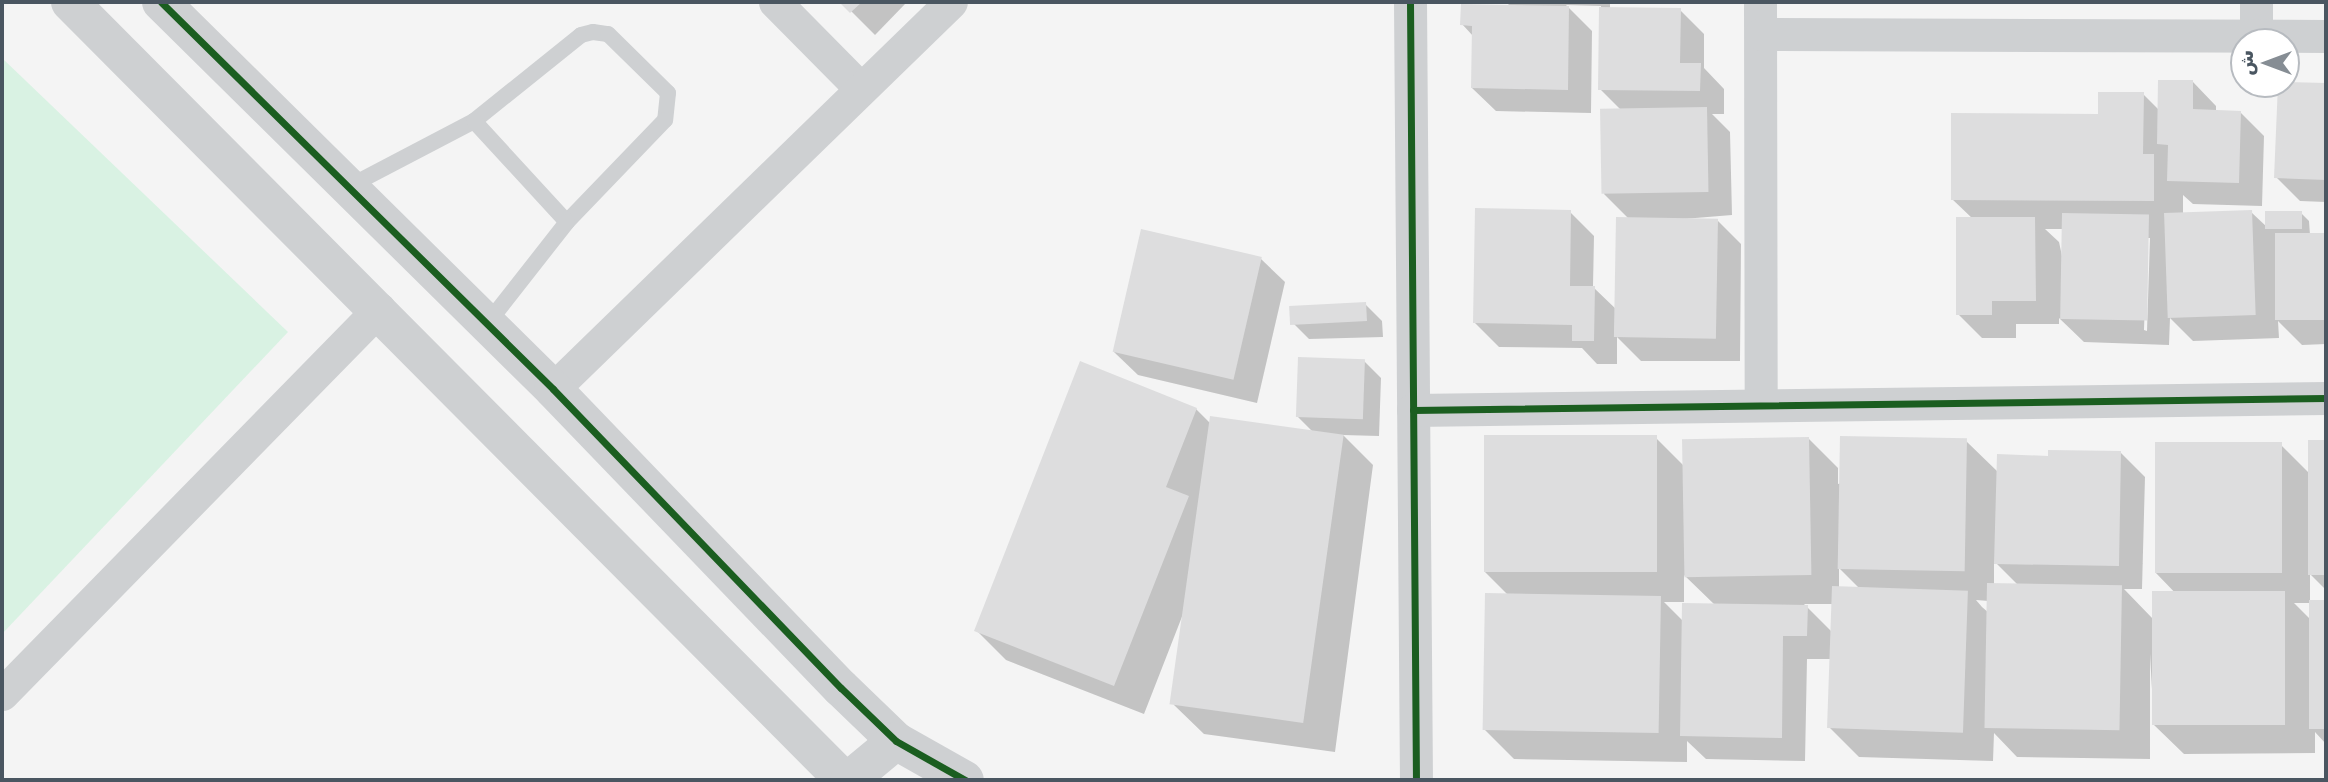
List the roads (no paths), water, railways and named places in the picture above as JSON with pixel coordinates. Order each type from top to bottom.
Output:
[{"type":"street","points":[[70,2],[846,780],[896,741]]},
{"type":"street","points":[[161,2],[553,389],[896,741],[965,780]]},
{"type":"street","points":[[775,2],[860,88]]},
{"type":"street","points":[[553,389],[950,2]]},
{"type":"street","points":[[1410,2],[1416,780]]},
{"type":"street","points":[[2256,2],[2256,28]]},
{"type":"street","points":[[1761,404],[1760,18],[2230,35]]},
{"type":"street","points":[[2300,36],[2326,36]]},
{"type":"street","points":[[2,694],[379,309]]},
{"type":"street","points":[[1413,410],[2326,398]]},
{"type":"lane","points":[[348,187],[474,121],[581,36],[593,32],[608,34],[668,93],[665,120],[567,222],[487,324]]},
{"type":"lane","points":[[474,121],[567,222]]}]
